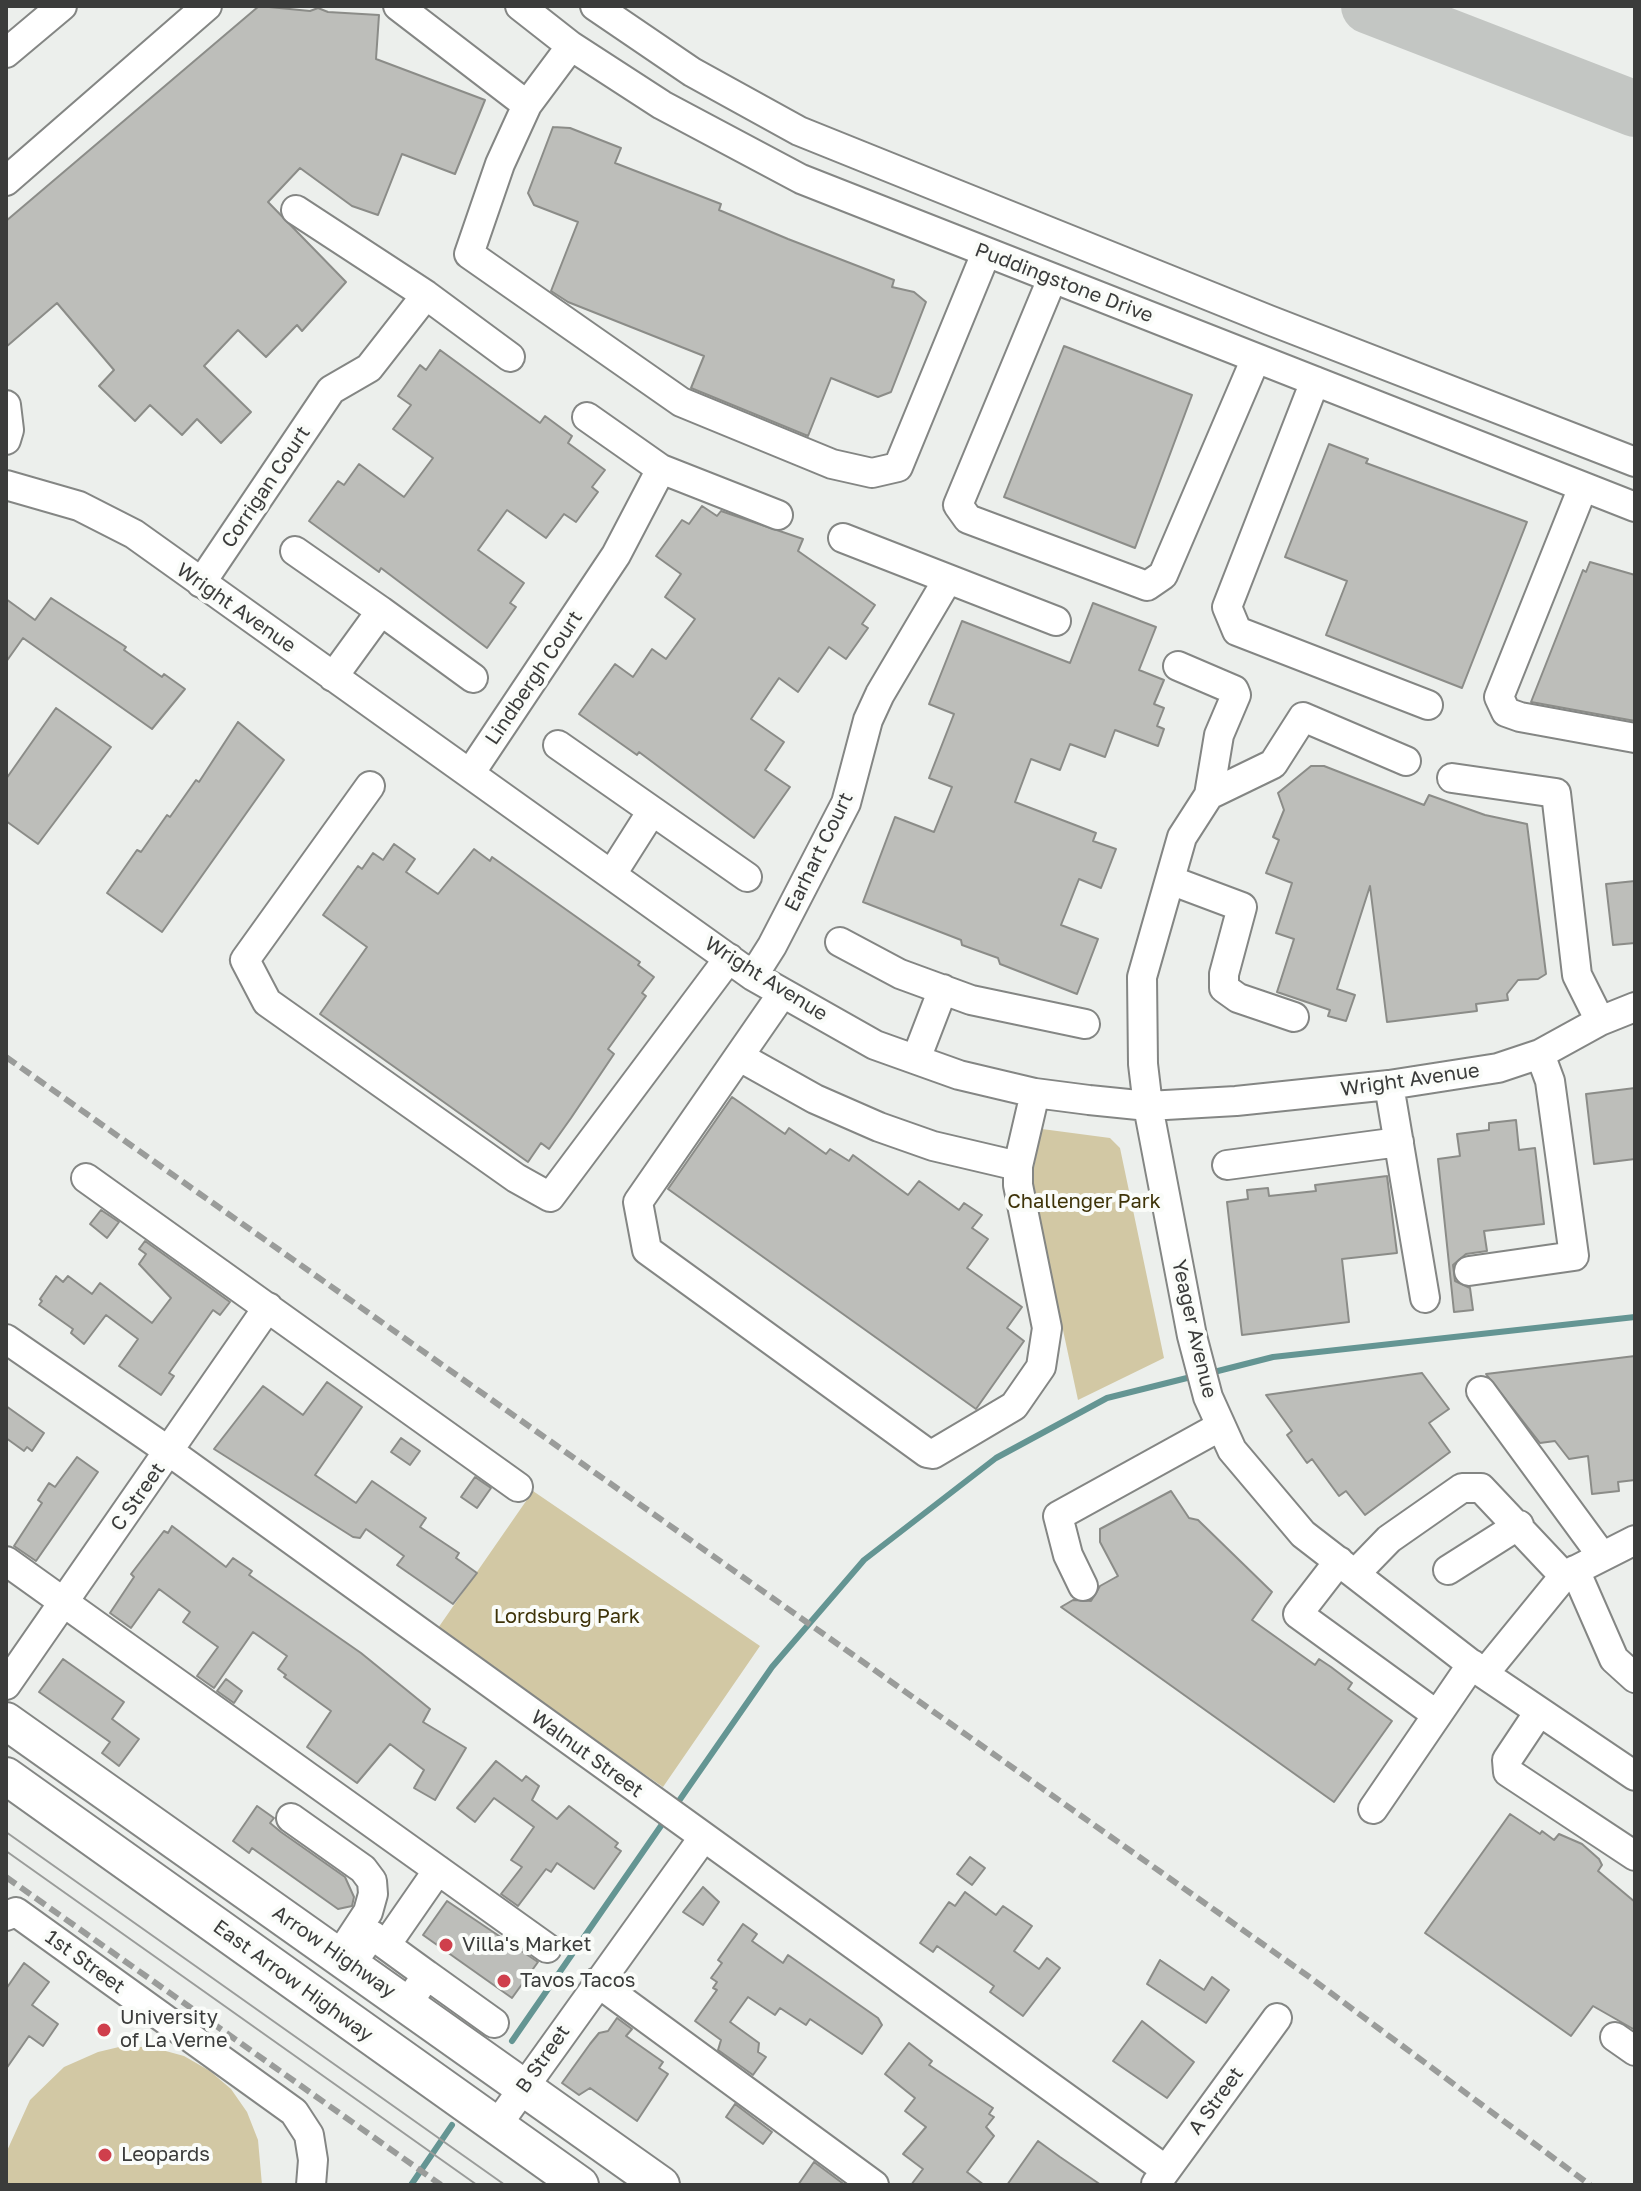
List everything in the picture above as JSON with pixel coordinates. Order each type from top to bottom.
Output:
[{"type":"main road","name":"Arrow Highway","points":[[6,1721],[345,1960],[417,1989],[523,2087],[661,2185]]},
{"type":"main road","name":"East Arrow Highway","points":[[6,1776],[580,2185]]},
{"type":"street","points":[[6,53],[62,6]]},
{"type":"street","points":[[6,181],[207,6]]},
{"type":"street","points":[[398,6],[527,105]]},
{"type":"street","name":"Puddingstone Drive","points":[[520,6],[571,46],[662,105],[801,179],[1635,507]]},
{"type":"street","name":"Puddingstone Drive","points":[[595,6],[692,72],[799,131],[1269,320],[1635,462]]},
{"type":"street","points":[[571,46],[527,105],[500,164],[469,254],[681,402],[832,464],[872,473],[898,467],[986,253]]},
{"type":"street","points":[[296,210],[426,295],[510,357]]},
{"type":"street","points":[[1052,279],[958,505],[968,519],[1147,586],[1163,575],[1256,358]]},
{"type":"street","name":"Corrigan Court","points":[[201,583],[331,390],[369,368],[426,295]]},
{"type":"street","points":[[1315,381],[1227,607],[1237,631],[1428,705]]},
{"type":"street","points":[[6,405],[9,406],[6,440]]},
{"type":"street","points":[[587,417],[661,469],[778,515]]},
{"type":"street","name":"Lindbergh Court","points":[[471,772],[597,583],[661,469]]},
{"type":"street","name":"Wright Avenue","points":[[6,485],[79,506],[134,534],[753,976],[875,1045],[959,1075],[1035,1093],[1148,1106],[1236,1101],[1389,1085],[1498,1068],[1540,1054],[1600,1021],[1635,1007]]},
{"type":"street","points":[[1583,487],[1499,697],[1506,712],[1520,717],[1635,738]]},
{"type":"street","points":[[843,538],[1056,621]]},
{"type":"street","points":[[295,551],[473,678]]},
{"type":"street","name":"Earhart Court","points":[[753,976],[772,946],[846,803],[868,720],[948,579]]},
{"type":"street","points":[[333,677],[381,611]]},
{"type":"street","points":[[1178,666],[1234,690],[1236,695],[1219,735],[1209,795]]},
{"type":"street","points":[[1209,795],[1273,764],[1303,717],[1406,761]]},
{"type":"street","points":[[558,745],[747,877]]},
{"type":"street","points":[[1452,778],[1556,793],[1577,975],[1600,1021]]},
{"type":"street","points":[[370,786],[245,960],[267,1002],[516,1178],[550,1197],[729,958]]},
{"type":"street","name":"Yeager Avenue","points":[[1209,795],[1182,837],[1142,977],[1143,1064],[1148,1106],[1208,1397],[1232,1450],[1303,1534],[1478,1669],[1635,1776]]},
{"type":"street","points":[[612,874],[652,811]]},
{"type":"street","points":[[1170,880],[1242,907],[1224,974],[1224,988],[1238,998],[1294,1017]]},
{"type":"street","points":[[840,942],[900,974],[971,1000],[1085,1024]]},
{"type":"street","points":[[916,1059],[943,989]]},
{"type":"street","points":[[782,994],[638,1202],[647,1250],[927,1453],[933,1454],[1014,1406],[1041,1367],[1047,1328],[1018,1185],[1018,1166],[1035,1093]]},
{"type":"street","points":[[1469,1271],[1574,1256],[1550,1081],[1540,1054]]},
{"type":"street","points":[[740,1057],[815,1099],[879,1127],[933,1146],[1018,1166]]},
{"type":"street","points":[[1389,1085],[1425,1298]]},
{"type":"street","points":[[1227,1165],[1399,1142]]},
{"type":"street","points":[[86,1178],[518,1487]]},
{"type":"street","name":"C Street","points":[[6,1685],[268,1307]]},
{"type":"street","name":"Walnut Street","points":[[6,1339],[170,1452],[695,1832],[1164,2179]]},
{"type":"street","points":[[1481,1391],[1602,1556]]},
{"type":"street","points":[[1083,1586],[1068,1555],[1058,1516],[1221,1426]]},
{"type":"street","points":[[1437,1715],[1298,1614],[1347,1568],[1462,1488],[1481,1488],[1570,1573],[1614,1659],[1635,1678]]},
{"type":"street","points":[[1448,1570],[1519,1525]]},
{"type":"street","points":[[1373,1809],[1437,1715],[1570,1573],[1635,1540]]},
{"type":"street","points":[[6,1561],[547,1948]]},
{"type":"street","points":[[1539,1712],[1507,1760],[1508,1772],[1635,1856]]},
{"type":"street","points":[[291,1818],[363,1869],[372,1881],[373,1894],[368,1912],[345,1960]]},
{"type":"street","name":"B Street","points":[[497,2125],[597,1982],[695,1832]]},
{"type":"street","points":[[386,1945],[438,1870]]},
{"type":"street","name":"1st Street","points":[[6,1916],[16,1912],[294,2112],[309,2135],[313,2160],[311,2185]]},
{"type":"street","points":[[345,1960],[372,1935],[386,1945],[417,1989],[494,2023]]},
{"type":"street","points":[[597,1982],[874,2185]]},
{"type":"street","name":"A Street","points":[[1164,2179],[1277,2018]]},
{"type":"green space","name":"Challenger Park","points":[[1042,1129],[1110,1138],[1120,1148],[1164,1358],[1078,1400],[1031,1181]]},
{"type":"green space","name":"Lordsburg Park","points":[[533,1491],[760,1646],[663,1787],[436,1631]]},
{"type":"green space","points":[[119,2047],[151,2047],[184,2056],[210,2071],[231,2089],[247,2112],[258,2140],[262,2185],[6,2185],[6,2153],[30,2100],[64,2067],[98,2052]]},
{"type":"building","points":[[259,6],[310,11],[318,8],[328,12],[379,15],[376,59],[485,100],[455,174],[402,154],[378,215],[352,206],[300,168],[268,202],[346,282],[302,331],[297,325],[266,357],[238,330],[204,366],[251,412],[221,443],[197,419],[182,435],[150,405],[135,421],[99,386],[114,370],[57,303],[6,347],[6,221]]},
{"type":"building","points":[[553,127],[570,128],[621,148],[615,163],[721,204],[719,210],[894,280],[892,287],[914,292],[926,302],[891,392],[878,397],[831,378],[808,436],[691,388],[704,356],[568,302],[551,291],[578,222],[534,205],[528,193]]},
{"type":"building","points":[[1064,346],[1192,395],[1135,548],[1004,497]]},
{"type":"building","points":[[440,350],[540,423],[545,416],[572,436],[568,443],[605,470],[592,487],[598,492],[576,522],[564,514],[546,538],[507,510],[478,550],[524,583],[510,603],[516,607],[487,648],[381,568],[379,572],[309,521],[338,481],[344,485],[359,464],[404,497],[433,458],[393,429],[411,405],[398,396],[420,365],[426,370]]},
{"type":"building","points":[[1329,444],[1368,459],[1366,463],[1527,522],[1462,688],[1326,635],[1347,581],[1285,557]]},
{"type":"building","points":[[702,506],[717,516],[721,511],[803,539],[798,551],[875,605],[862,624],[868,628],[846,659],[829,647],[798,692],[779,678],[751,719],[784,742],[765,770],[790,787],[754,838],[639,752],[637,755],[579,714],[615,664],[633,677],[652,649],[666,659],[695,619],[665,597],[681,574],[656,556],[682,520],[689,524]]},
{"type":"building","points":[[1590,562],[1635,575],[1635,721],[1531,702],[1583,570],[1586,572]]},
{"type":"building","points":[[51,598],[126,647],[124,650],[162,677],[164,674],[185,689],[152,729],[23,638],[6,662],[6,599],[35,620]]},
{"type":"building","points":[[1093,603],[1156,627],[1139,670],[1164,680],[1154,704],[1164,708],[1157,726],[1164,729],[1158,746],[1115,730],[1105,757],[1070,744],[1060,770],[1031,759],[1015,802],[1096,833],[1093,841],[1116,849],[1101,888],[1079,879],[1061,925],[1098,939],[1077,994],[1000,964],[998,958],[962,945],[961,940],[863,902],[895,817],[934,832],[952,787],[929,778],[954,714],[929,704],[962,621],[1070,663]]},
{"type":"building","points":[[56,708],[111,747],[38,844],[6,821],[6,779]]},
{"type":"building","points":[[238,722],[284,760],[162,932],[107,893],[137,850],[141,852],[196,780],[199,782]]},
{"type":"building","points":[[1311,766],[1324,766],[1424,805],[1429,795],[1485,815],[1527,824],[1546,974],[1538,979],[1518,980],[1507,994],[1508,1000],[1476,1004],[1477,1011],[1387,1022],[1370,886],[1337,989],[1355,995],[1346,1021],[1328,1016],[1330,1010],[1277,992],[1294,939],[1276,933],[1292,883],[1266,873],[1279,840],[1273,837],[1284,810],[1278,793]]},
{"type":"building","points":[[394,844],[415,859],[406,872],[438,894],[474,849],[490,861],[492,857],[640,962],[638,965],[654,977],[642,993],[646,996],[608,1049],[614,1054],[571,1118],[549,1149],[541,1143],[528,1162],[320,1014],[367,947],[323,915],[358,866],[362,869],[373,853],[383,860]]},
{"type":"building","points":[[1635,881],[1635,943],[1613,945],[1606,884]]},
{"type":"building","points":[[1635,1088],[1635,1159],[1594,1164],[1586,1094]]},
{"type":"building","points":[[732,1097],[785,1134],[789,1128],[826,1154],[830,1149],[849,1161],[853,1155],[908,1195],[919,1181],[959,1210],[964,1203],[982,1215],[972,1228],[988,1239],[967,1268],[1022,1307],[1007,1328],[1024,1341],[976,1409],[668,1189]]},
{"type":"building","points":[[1516,1120],[1519,1150],[1535,1148],[1544,1224],[1484,1231],[1487,1251],[1466,1254],[1453,1265],[1455,1281],[1470,1288],[1473,1310],[1454,1312],[1438,1159],[1460,1156],[1457,1134],[1489,1130],[1489,1123]]},
{"type":"building","points":[[1387,1176],[1397,1253],[1342,1259],[1349,1322],[1242,1335],[1227,1202],[1248,1199],[1247,1190],[1268,1188],[1269,1196],[1316,1191],[1315,1185]]},
{"type":"building","points":[[101,1210],[119,1222],[107,1238],[90,1224]]},
{"type":"building","points":[[145,1241],[230,1302],[220,1315],[213,1310],[169,1373],[174,1376],[161,1395],[119,1366],[138,1339],[106,1315],[84,1344],[71,1333],[73,1329],[39,1305],[56,1276],[63,1282],[68,1276],[92,1294],[100,1283],[152,1323],[171,1298],[139,1264],[146,1254],[139,1249]]},
{"type":"building","points":[[1635,1356],[1635,1480],[1618,1482],[1619,1491],[1592,1494],[1588,1456],[1569,1459],[1555,1441],[1540,1443],[1486,1374]]},
{"type":"building","points":[[1422,1373],[1449,1409],[1429,1423],[1450,1452],[1365,1515],[1346,1491],[1339,1496],[1312,1459],[1307,1463],[1287,1435],[1292,1431],[1266,1395]]},
{"type":"building","points":[[327,1382],[362,1407],[315,1475],[356,1503],[372,1481],[426,1518],[420,1527],[459,1553],[456,1558],[477,1573],[453,1604],[397,1565],[404,1556],[366,1529],[360,1538],[353,1537],[214,1449],[263,1386],[303,1415]]},
{"type":"building","points":[[6,1406],[44,1433],[32,1451],[27,1447],[24,1451],[6,1438]]},
{"type":"building","points":[[401,1438],[420,1451],[410,1465],[391,1452]]},
{"type":"building","points":[[77,1457],[98,1472],[36,1561],[14,1546],[42,1503],[38,1500],[49,1483],[55,1487]]},
{"type":"building","points":[[475,1477],[491,1488],[477,1508],[461,1497]]},
{"type":"building","points":[[1171,1491],[1189,1518],[1198,1520],[1272,1592],[1252,1620],[1315,1665],[1319,1659],[1331,1667],[1352,1683],[1348,1689],[1392,1721],[1334,1802],[1061,1607],[1073,1600],[1091,1601],[1100,1586],[1118,1576],[1100,1542],[1100,1529]]},
{"type":"building","points":[[172,1526],[226,1567],[233,1558],[252,1571],[249,1575],[361,1653],[430,1709],[423,1722],[466,1748],[435,1800],[414,1788],[424,1770],[390,1744],[357,1783],[307,1747],[331,1711],[284,1677],[286,1675],[278,1669],[287,1656],[253,1632],[214,1688],[197,1676],[218,1647],[183,1622],[190,1612],[159,1589],[131,1628],[110,1613],[134,1577],[131,1574],[164,1531],[168,1533]]},
{"type":"building","points":[[63,1659],[124,1702],[112,1719],[139,1739],[119,1766],[102,1753],[110,1742],[39,1692]]},
{"type":"building","points":[[226,1679],[242,1691],[234,1703],[217,1691]]},
{"type":"building","points":[[496,1761],[522,1781],[526,1776],[539,1786],[532,1800],[557,1819],[569,1806],[618,1843],[615,1847],[621,1851],[594,1889],[557,1863],[551,1872],[546,1869],[518,1906],[501,1894],[522,1867],[511,1860],[534,1827],[494,1798],[475,1822],[457,1808]]},
{"type":"building","points":[[257,1806],[274,1818],[270,1823],[281,1832],[345,1877],[354,1897],[352,1906],[338,1909],[252,1848],[249,1853],[233,1841]]},
{"type":"building","points":[[1510,1814],[1554,1840],[1559,1834],[1582,1844],[1599,1859],[1602,1865],[1598,1871],[1635,1902],[1635,2030],[1593,2006],[1571,2036],[1425,1933]]},
{"type":"building","points":[[970,1857],[985,1868],[972,1885],[957,1874]]},
{"type":"building","points":[[703,1887],[719,1902],[703,1925],[683,1912]]},
{"type":"building","points":[[965,1892],[996,1915],[1003,1906],[1032,1926],[1014,1951],[1039,1969],[1047,1958],[1060,1968],[1023,2016],[990,1992],[994,1986],[937,1946],[933,1952],[920,1943],[949,1902],[955,1906]]},
{"type":"building","points":[[447,1901],[538,1962],[512,1998],[423,1935]]},
{"type":"building","points":[[743,1924],[757,1934],[752,1941],[783,1963],[788,1955],[878,2018],[882,2025],[862,2054],[810,2019],[806,2025],[780,2008],[775,2015],[748,1997],[730,2022],[759,2043],[758,2052],[766,2057],[753,2075],[718,2050],[721,2040],[695,2021],[717,1990],[713,1988],[717,1982],[711,1978],[722,1963],[718,1960]]},
{"type":"building","points":[[1160,1960],[1204,1990],[1212,1977],[1229,1990],[1206,2023],[1147,1984]]},
{"type":"building","points":[[24,1963],[49,1982],[32,2005],[58,2024],[43,2046],[29,2036],[6,2069],[6,1989]]},
{"type":"building","points":[[617,2018],[632,2029],[626,2036],[663,2062],[659,2068],[668,2074],[637,2121],[590,2088],[579,2095],[562,2083],[599,2033],[608,2031]]},
{"type":"building","points":[[1142,2021],[1194,2062],[1167,2098],[1113,2061]]},
{"type":"building","points":[[909,2043],[932,2061],[929,2065],[993,2108],[989,2114],[994,2117],[986,2127],[994,2136],[967,2172],[984,2185],[911,2185],[923,2169],[903,2154],[926,2127],[905,2111],[915,2098],[885,2074]]},
{"type":"building","points":[[735,2104],[772,2132],[763,2144],[726,2117]]},
{"type":"building","points":[[1038,2141],[1060,2157],[1101,2185],[1007,2185]]},
{"type":"building","points":[[814,2162],[845,2185],[798,2185]]},
{"type":"waterway","points":[[1210,1373],[1273,1357],[1635,1317]]},
{"type":"waterway","points":[[674,1808],[772,1667],[864,1560],[996,1458],[1107,1398],[1195,1376]]},
{"type":"waterway","points":[[512,2041],[665,1820]]},
{"type":"waterway","points":[[411,2185],[452,2125]]},
{"type":"taxiway","points":[[1369,6],[1635,109]]},
{"type":"tram line","points":[[6,1832],[505,2185]]},
{"type":"tram line","points":[[6,1851],[477,2185]]},
{"type":"railway","points":[[6,1057],[1308,1976],[1590,2185]]},
{"type":"railway","points":[[6,1877],[441,2185]]},
{"type":"place","name":"Villa's Market","points":[[446,1945]]},
{"type":"place","name":"Tavos Tacos","points":[[504,1981]]},
{"type":"place","name":"University of La Verne","points":[[104,2030]]},
{"type":"place","name":"Leopards","points":[[105,2155]]}]
